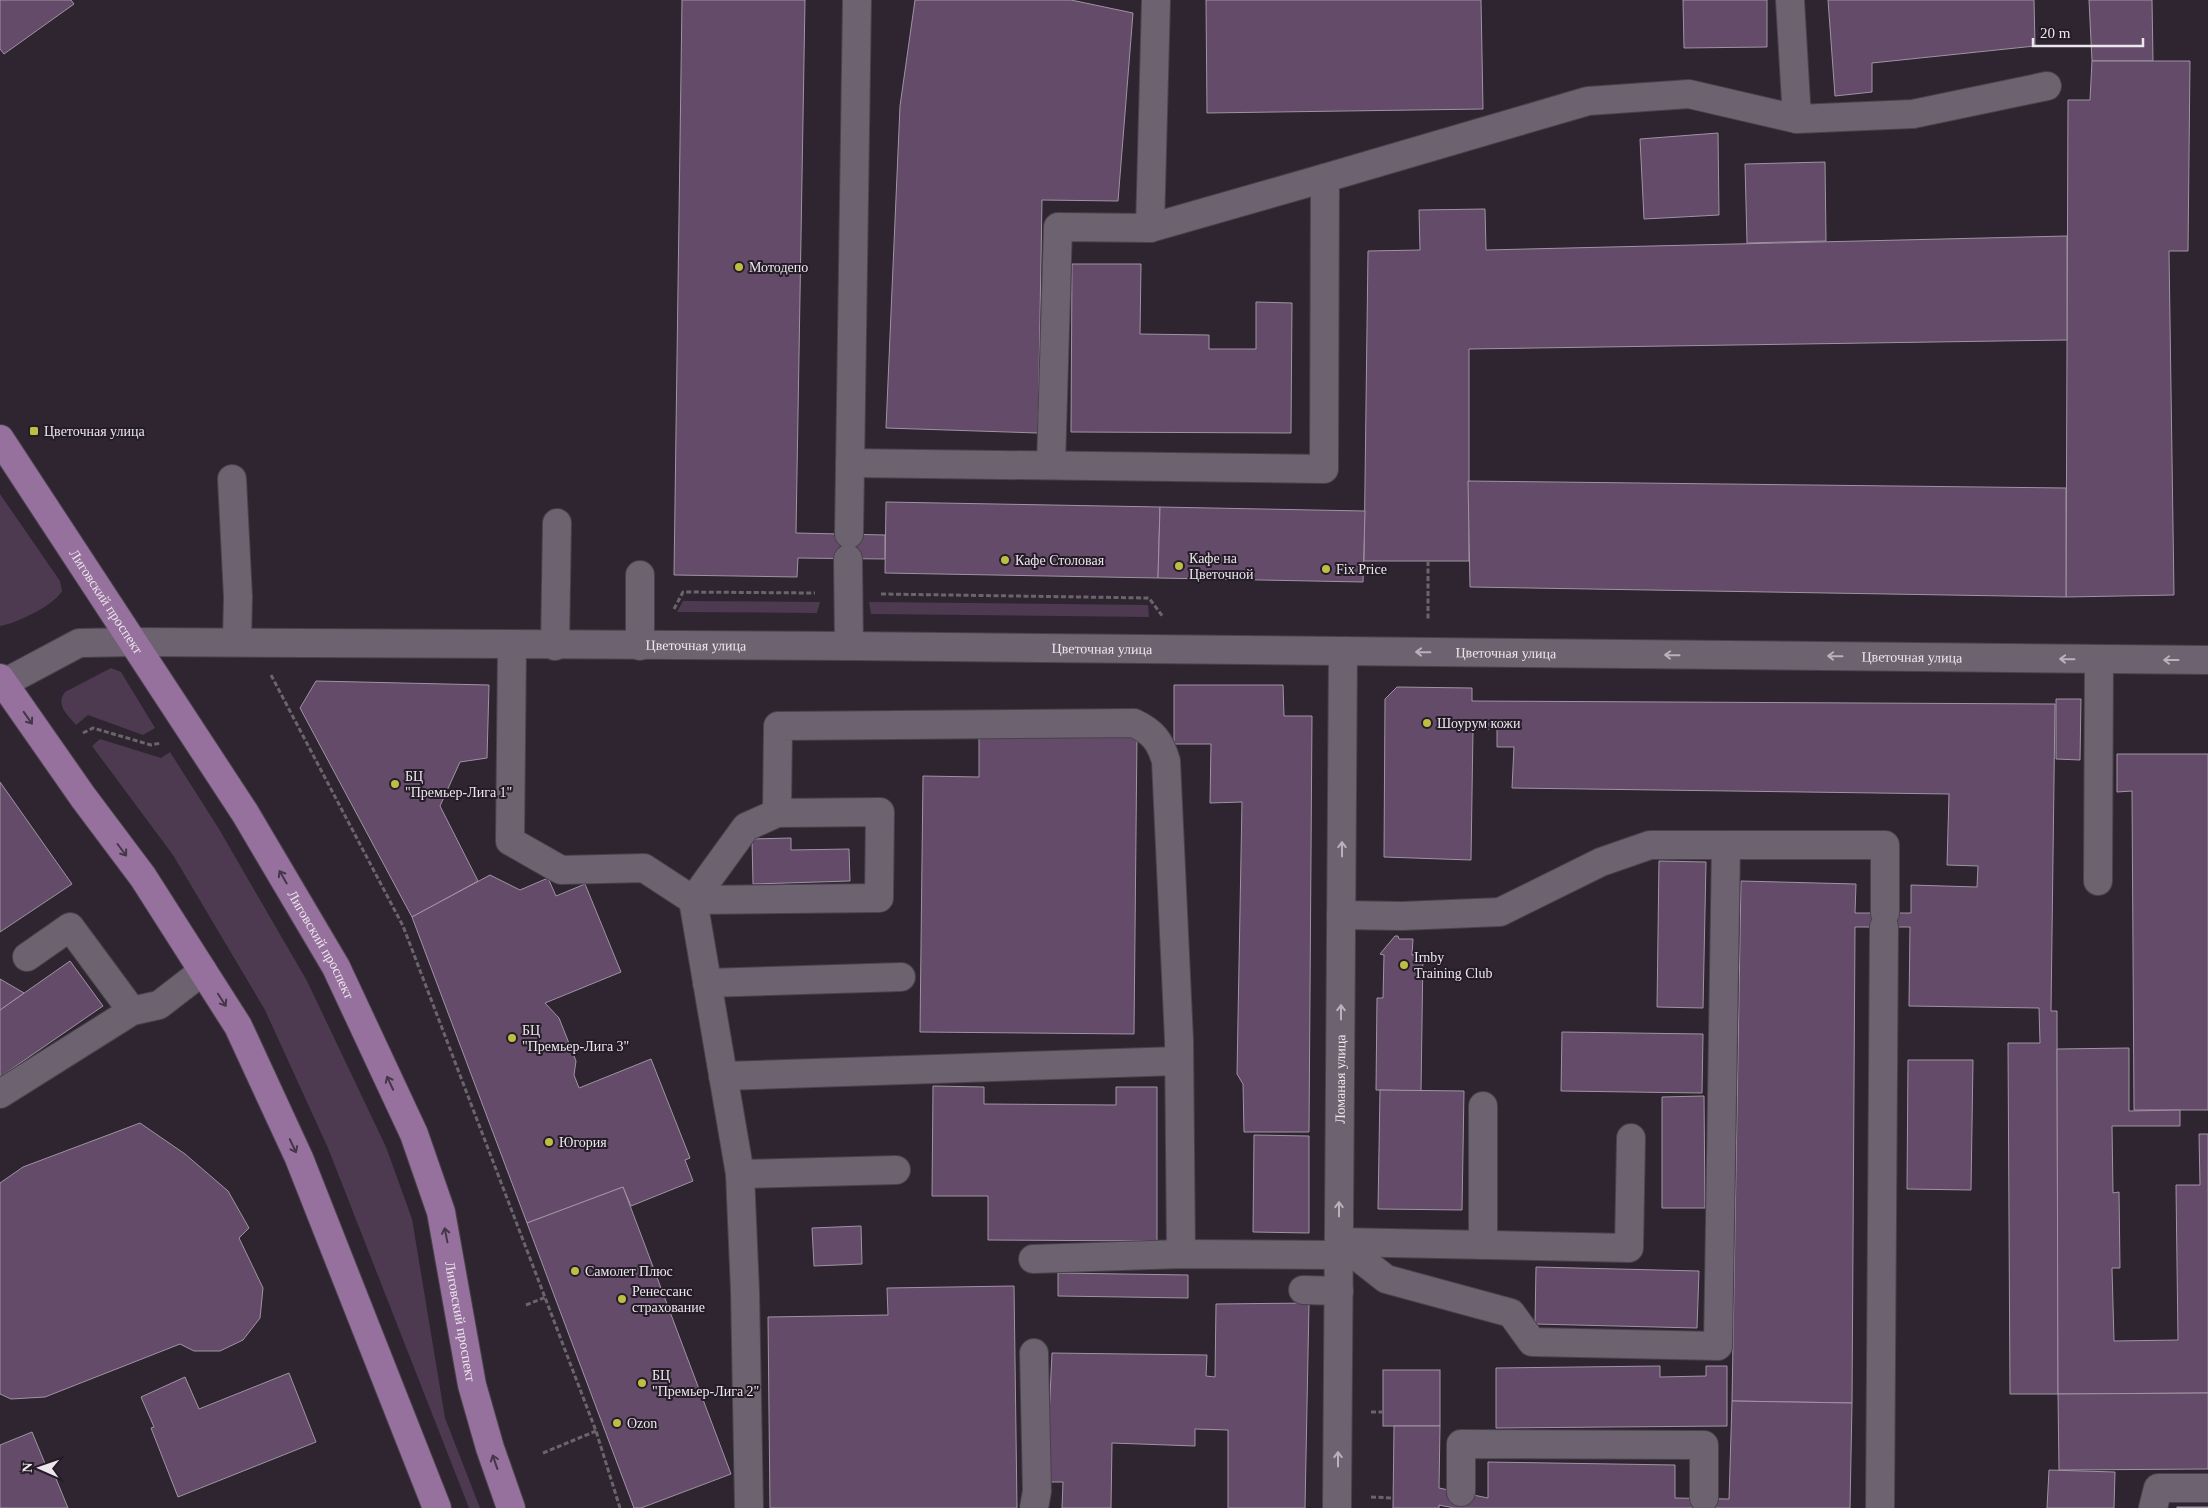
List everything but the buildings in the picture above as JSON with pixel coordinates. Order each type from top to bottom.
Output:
[{"type":"main road","name":"Лиговский проспект","points":[[0,439],[136,642],[246,812],[336,967],[414,1134],[441,1212],[472,1385],[490,1448],[511,1508]]},
{"type":"main road","points":[[2,680],[83,797],[143,877],[238,1026],[299,1158],[437,1508]]},
{"type":"street","points":[[849,646],[848,546],[857,0]]},
{"type":"street","points":[[1150,228],[1156,0]]},
{"type":"street","points":[[1790,0],[1797,119]]},
{"type":"street","points":[[1051,466],[1058,227],[1150,228],[1588,101],[1689,94],[1797,119],[1913,114],[2047,86]]},
{"type":"street","points":[[850,463],[1324,469],[1324,178]]},
{"type":"street","points":[[232,479],[238,597],[237,642]]},
{"type":"street","points":[[555,646],[557,523]]},
{"type":"street","points":[[640,575],[640,646]]},
{"type":"street","name":"Цветочная улица","points":[[2,680],[79,643],[136,642],[512,646],[849,646],[2208,660]]},
{"type":"street","points":[[512,646],[510,841],[561,870],[644,868],[693,900],[879,898],[880,812],[777,813],[746,827],[693,900],[740,1174],[745,1291],[749,1508]]},
{"type":"street","name":"Ломаная улица","points":[[1337,1508],[1343,651]]},
{"type":"street","points":[[2098,881],[2099,659]]},
{"type":"street","points":[[777,813],[778,726],[1134,723],[1150,731],[1161,744],[1166,761],[1179,1061],[1181,1254]]},
{"type":"street","points":[[1341,915],[1402,916],[1500,912],[1601,862],[1650,844],[1885,845],[1880,1508]]},
{"type":"street","points":[[1339,1248],[1386,1279],[1511,1313],[1532,1342],[1718,1346],[1726,845]]},
{"type":"street","points":[[27,957],[70,927],[132,1010]]},
{"type":"street","points":[[0,1094],[132,1010],[159,1005],[203,971]]},
{"type":"street","points":[[707,983],[901,977]]},
{"type":"street","points":[[723,1076],[1179,1061]]},
{"type":"street","points":[[1483,1106],[1483,1245]]},
{"type":"street","points":[[1033,1259],[1483,1245],[1629,1248],[1631,1138]]},
{"type":"street","points":[[740,1174],[896,1170]]},
{"type":"street","points":[[1303,1290],[1339,1290]]},
{"type":"street","points":[[1034,1352],[1037,1491],[1034,1508]]},
{"type":"street","points":[[1461,1492],[1461,1444],[1704,1445],[1704,1498]]},
{"type":"street","points":[[2153,1508],[2158,1488],[2208,1488]]},
{"type":"path","points":[[1428,561],[1428,625]]},
{"type":"path","points":[[672,612],[683,592],[1149,598],[1167,623]]},
{"type":"path","points":[[270,673],[403,926],[596,1431],[620,1508]]},
{"type":"path","points":[[83,733],[93,728],[151,745],[164,742]]},
{"type":"path","points":[[526,1305],[546,1298]]},
{"type":"path","points":[[543,1453],[596,1431]]},
{"type":"path","points":[[1363,1497],[1393,1498]]},
{"type":"shaded area","points":[[0,494],[60,581],[62,591],[43,608],[16,621],[0,626]]},
{"type":"shaded area","points":[[683,601],[820,602],[817,613],[677,612]]},
{"type":"shaded area","points":[[869,602],[1148,605],[1149,617],[871,614]]},
{"type":"shaded area","points":[[111,668],[121,672],[155,728],[143,735],[88,715],[76,725],[66,714],[61,701],[65,692]]},
{"type":"shaded area","points":[[100,739],[161,758],[170,752],[219,829],[307,981],[386,1147],[412,1219],[445,1418],[480,1508],[469,1508],[328,1148],[265,1010],[173,855],[92,746]]},
{"type":"place","name":"Мотодепо","points":[[739,267]]},
{"type":"place","name":"Цветочная улица","points":[[34,431]]},
{"type":"place","name":"Кафе Столовая","points":[[1005,560]]},
{"type":"place","name":"Кафе на Цветочной","points":[[1179,566]]},
{"type":"place","name":"Fix Price","points":[[1326,569]]},
{"type":"place","name":"Шоурум кожи","points":[[1427,723]]},
{"type":"place","name":"БЦ \"Премьер-Лига 1\"","points":[[395,784]]},
{"type":"place","name":"Irnby Training Club","points":[[1404,965]]},
{"type":"place","name":"БЦ \"Премьер-Лига 3\"","points":[[512,1038]]},
{"type":"place","name":"Югория","points":[[549,1142]]},
{"type":"place","name":"Самолет Плюс","points":[[575,1271]]},
{"type":"place","name":"Ренессанс страхование","points":[[622,1299]]},
{"type":"place","name":"БЦ \"Премьер-Лига 2\"","points":[[642,1383]]},
{"type":"place","name":"Ozon","points":[[617,1423]]}]
